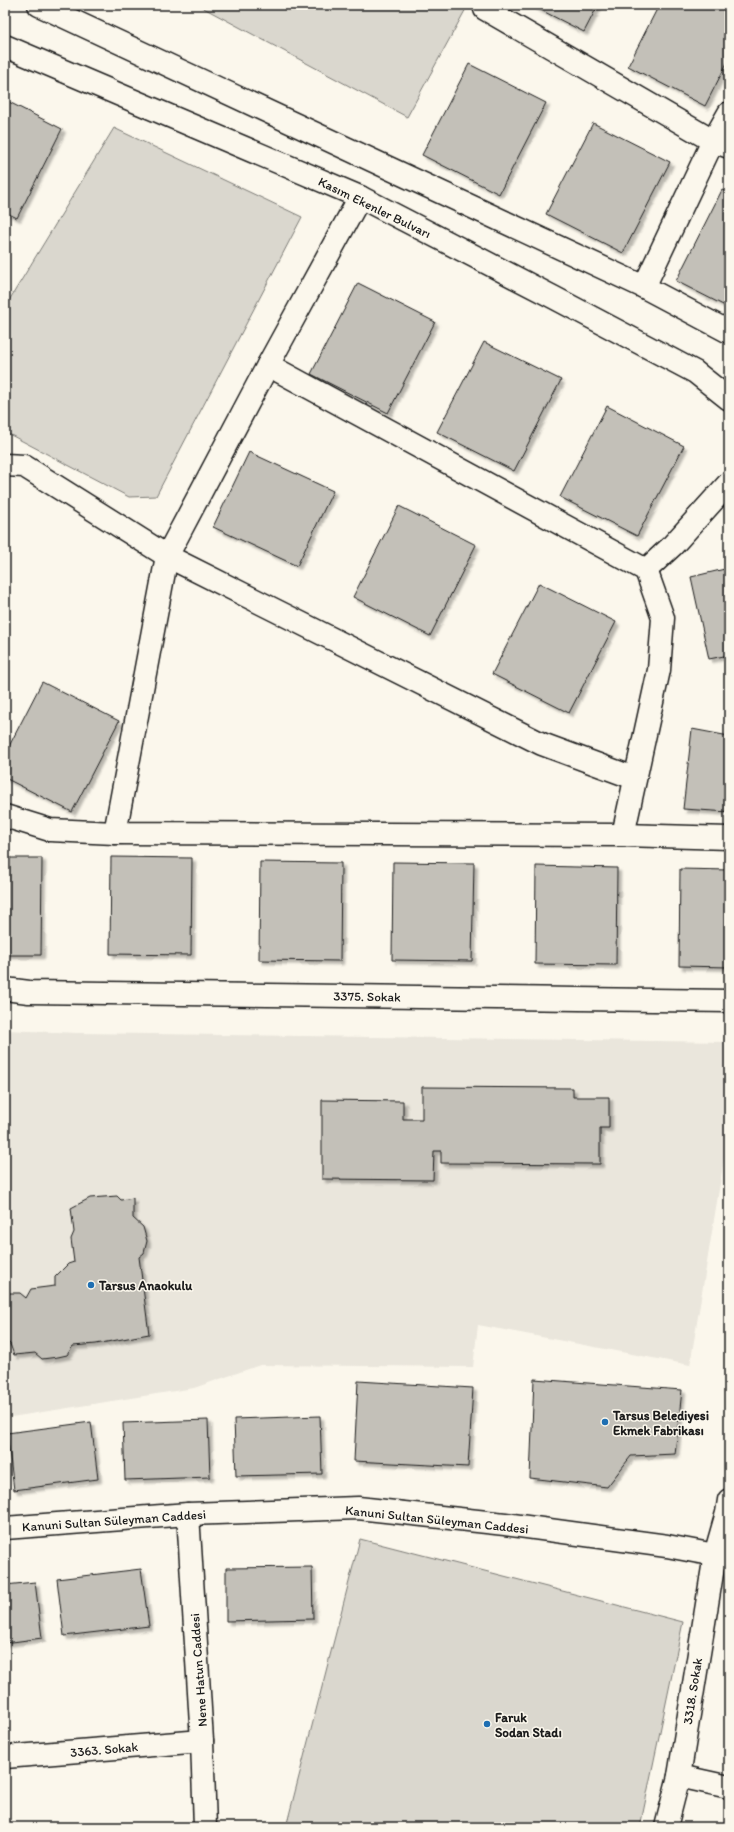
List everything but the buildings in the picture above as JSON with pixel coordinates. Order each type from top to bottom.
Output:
[{"type":"street","points":[[39,5],[644,287],[729,332]]},
{"type":"street","points":[[485,10],[721,144]]},
{"type":"street","name":"Kasım Ekenler Bulvarı","points":[[5,46],[360,197],[688,369],[729,399]]},
{"type":"street","points":[[644,287],[721,144],[729,113]]},
{"type":"street","points":[[115,833],[167,556],[268,365],[360,197]]},
{"type":"street","points":[[268,365],[646,570],[663,618],[659,670],[634,778],[623,835]]},
{"type":"street","points":[[5,466],[24,466],[167,556],[542,744],[634,778]]},
{"type":"street","points":[[646,570],[672,546],[729,483]]},
{"type":"street","points":[[5,816],[50,830],[115,833],[623,835],[729,838]]},
{"type":"street","name":"3375. Sokak","points":[[5,989],[29,992],[729,1002]]},
{"type":"street","points":[[722,1557],[729,1500]]},
{"type":"street","name":"Kanuni Sultan Süleyman Caddesi","points":[[5,1528],[188,1514],[358,1508],[505,1524],[667,1546],[722,1557]]},
{"type":"street","name":"Nene Hatun Caddesi","points":[[188,1514],[202,1741],[205,1827]]},
{"type":"street","name":"3318. Sokak","points":[[666,1827],[678,1776],[722,1557]]},
{"type":"street","name":"3363. Sokak","points":[[5,1757],[202,1741]]},
{"type":"street","points":[[678,1776],[729,1787]]},
{"type":"shaded area","points":[[198,5],[468,5],[407,117]]},
{"type":"shaded area","points":[[114,128],[302,217],[156,496],[129,497],[5,432],[5,307]]},
{"type":"shaded area","points":[[5,1030],[78,1033],[729,1042],[729,1129],[690,1365],[478,1325],[473,1367],[260,1365],[194,1388],[5,1418]]},
{"type":"shaded area","name":"Faruk Sodan Stadı","points":[[360,1539],[683,1622],[640,1827],[286,1827]]},
{"type":"place","name":"Tarsus Anaokulu","points":[[91,1285]]},
{"type":"place","name":"Tarsus Belediyesi Ekmek Fabrikası","points":[[605,1422]]},
{"type":"place","name":"Faruk Sodan Stadı","points":[[487,1724]]}]
